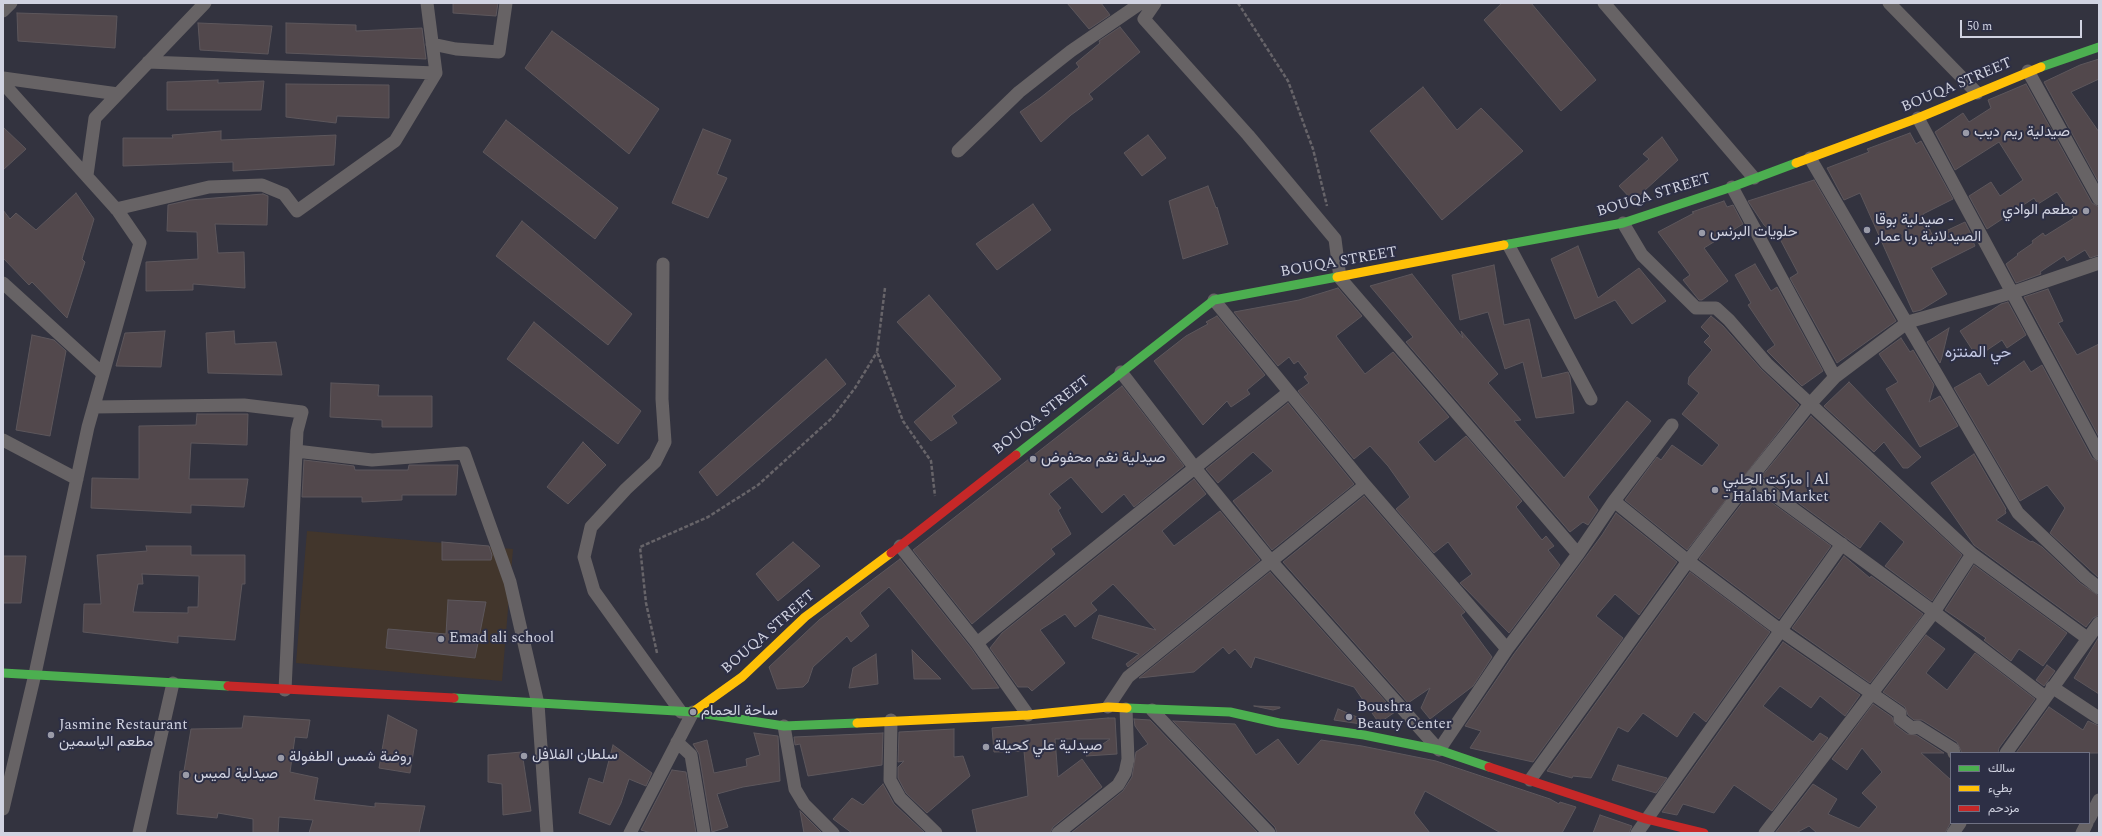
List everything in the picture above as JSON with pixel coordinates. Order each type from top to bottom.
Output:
[{"type":"street","points":[[3,11],[11,3]]},
{"type":"street","points":[[87,175],[94,118],[205,3]]},
{"type":"street","points":[[116,209],[209,187],[262,184],[284,194],[297,211],[395,141],[436,73],[427,3]]},
{"type":"street","points":[[432,44],[456,49],[498,52],[506,3]]},
{"type":"street","points":[[958,151],[1020,92],[1071,51],[1141,3]]},
{"type":"street","points":[[1155,3],[1144,19],[1248,135],[1335,240],[1340,278],[1578,554]]},
{"type":"street","points":[[1604,3],[1754,178]]},
{"type":"street","points":[[1889,3],[1976,93]]},
{"type":"street","name":"BOUQA STREET","points":[[687,712],[742,677],[805,617],[900,546],[938,514],[1214,300],[1340,278],[1623,223],[1732,187],[1918,118],[2028,71],[2099,47]]},
{"type":"street","points":[[148,62],[436,73]]},
{"type":"street","points":[[2028,71],[2099,199]]},
{"type":"street","points":[[3,78],[118,94]]},
{"type":"street","points":[[3,83],[116,209],[140,244],[94,407],[35,674],[3,809]]},
{"type":"street","points":[[1918,118],[2099,454]]},
{"type":"street","points":[[1810,158],[1908,322],[2018,513],[2085,578],[2099,588]]},
{"type":"street","points":[[1732,187],[1835,376]]},
{"type":"street","points":[[1623,223],[1642,255],[1696,308],[1716,308],[1729,320],[1767,364],[1972,554],[2087,638]]},
{"type":"street","points":[[1509,246],[1590,399]]},
{"type":"street","points":[[1530,780],[1688,560],[1810,404],[1835,376],[1908,322],[2011,293],[2099,263]]},
{"type":"street","points":[[663,264],[662,399],[665,442],[655,462],[626,488],[591,527],[584,557],[594,591],[660,683],[687,712]]},
{"type":"street","points":[[3,283],[103,374]]},
{"type":"street","points":[[1214,300],[1365,485],[1507,649]]},
{"type":"street","points":[[1122,372],[1195,468],[1271,561],[1439,750]]},
{"type":"street","points":[[977,643],[1289,392]]},
{"type":"street","points":[[94,407],[244,405],[302,412],[297,430],[285,690]]},
{"type":"street","points":[[1439,750],[1507,649],[1578,554],[1614,501],[1672,425]]},
{"type":"street","points":[[3,440],[77,479]]},
{"type":"street","points":[[296,451],[372,460],[464,453],[510,582],[538,704],[547,833]]},
{"type":"street","points":[[1751,478],[1934,612],[2049,692],[2099,718]]},
{"type":"street","points":[[1108,708],[1128,677],[1365,485]]},
{"type":"street","points":[[1614,501],[1780,630],[1900,713],[1900,719],[1912,728],[1918,727],[1953,749],[1954,752]]},
{"type":"street","points":[[1637,833],[1646,818],[1842,544]]},
{"type":"street","points":[[900,546],[977,643],[1028,715]]},
{"type":"street","points":[[1765,833],[1934,612],[1972,554]]},
{"type":"street","points":[[2007,752],[2099,623]]},
{"type":"street","points":[[3,673],[687,712],[784,726],[1028,715],[1108,708],[1230,712],[1279,723],[1364,735],[1439,750],[1646,818],[1704,833]]},
{"type":"street","points":[[139,833],[173,683]]},
{"type":"street","points":[[1058,833],[1118,785],[1125,773],[1128,759],[1126,709]]},
{"type":"street","points":[[1152,710],[1269,833]]},
{"type":"street","points":[[630,833],[677,742],[687,712]]},
{"type":"street","points":[[891,720],[890,780],[900,798],[936,833]]},
{"type":"street","points":[[784,726],[794,789],[804,804],[833,833]]},
{"type":"street","points":[[677,742],[692,755],[704,833]]},
{"type":"street","points":[[2090,817],[2099,800]]},
{"type":"street","points":[[1953,833],[1959,824]]},
{"type":"street","points":[[2082,833],[2086,824]]},
{"type":"path","points":[[1238,3],[1288,81],[1313,149],[1328,209]]},
{"type":"path","points":[[660,683],[660,668],[646,603],[640,548],[708,517],[758,485],[832,418],[855,388],[877,352],[885,288]]},
{"type":"path","points":[[877,352],[903,420],[931,461],[938,514]]},
{"type":"shaded area","points":[[307,531],[513,549],[502,681],[296,663]]},
{"type":"building","points":[[453,3],[498,3],[496,16],[453,13]]},
{"type":"building","points":[[1067,3],[1101,3],[1110,15],[1089,29]]},
{"type":"building","points":[[1502,3],[1531,3],[1596,80],[1561,111],[1484,20]]},
{"type":"building","points":[[17,13],[117,16],[115,48],[18,41]]},
{"type":"building","points":[[198,23],[272,26],[268,54],[200,50]]},
{"type":"building","points":[[286,23],[356,25],[356,31],[422,28],[426,59],[286,53]]},
{"type":"building","points":[[1120,27],[1140,52],[1089,94],[1093,99],[1071,115],[1041,142],[1020,112],[1079,67],[1076,63],[1100,43],[1099,41]]},
{"type":"building","points":[[552,31],[659,109],[629,154],[525,68]]},
{"type":"building","points":[[2099,59],[2099,79],[2071,92],[2099,132],[2099,183],[2044,82],[2080,65]]},
{"type":"building","points":[[218,80],[218,83],[264,81],[261,110],[167,110],[167,82]]},
{"type":"building","points":[[286,84],[389,85],[389,118],[337,116],[336,123],[286,117]]},
{"type":"building","points":[[2026,84],[2092,203],[2099,207],[2099,255],[2090,258],[2085,250],[2067,261],[2064,256],[2040,272],[2041,274],[2016,283],[2006,264],[2033,243],[2032,241],[2043,233],[2045,236],[2074,218],[2057,192],[2038,204],[2034,198],[1987,229],[1969,196],[1991,182],[2000,196],[2023,180],[1999,142],[1955,170],[1935,132],[1963,113],[1969,122],[1991,108],[1988,100]]},
{"type":"building","points":[[1423,87],[1457,130],[1481,108],[1523,151],[1442,220],[1370,131]]},
{"type":"building","points":[[506,120],[618,208],[595,239],[483,152]]},
{"type":"building","points":[[3,127],[26,149],[3,170]]},
{"type":"building","points":[[703,129],[731,140],[717,174],[727,178],[708,218],[672,203]]},
{"type":"building","points":[[221,131],[221,140],[336,135],[334,165],[233,171],[233,162],[123,166],[123,138],[173,138],[172,135]]},
{"type":"building","points":[[1910,133],[1916,144],[1921,141],[1953,199],[1923,214],[1933,237],[1965,222],[1973,238],[1972,239],[1975,246],[1931,268],[1947,294],[1921,310],[1913,312],[1860,193],[1844,200],[1827,168],[1869,152],[1867,149]]},
{"type":"building","points":[[1148,135],[1166,158],[1142,176],[1124,153]]},
{"type":"building","points":[[1662,137],[1678,160],[1633,201],[1619,186],[1649,159],[1643,154]]},
{"type":"building","points":[[1814,180],[1896,321],[1837,363],[1790,278],[1798,273],[1780,239],[1764,225],[1748,201]]},
{"type":"building","points":[[1208,186],[1216,208],[1217,207],[1228,244],[1183,259],[1169,201]]},
{"type":"building","points":[[76,193],[94,219],[82,259],[85,262],[67,318],[32,282],[29,285],[3,258],[3,210],[10,219],[16,213],[36,230]]},
{"type":"building","points":[[263,194],[268,196],[267,225],[215,224],[218,253],[244,252],[245,288],[193,284],[193,290],[146,291],[146,262],[198,259],[197,232],[167,231],[168,205],[190,200]]},
{"type":"building","points":[[1724,201],[1727,207],[1733,205],[1743,224],[1704,248],[1728,281],[1702,300],[1699,300],[1683,280],[1690,275],[1658,232],[1694,213],[1692,212]]},
{"type":"building","points":[[1033,204],[1051,230],[997,270],[976,244]]},
{"type":"building","points":[[522,221],[632,314],[608,345],[496,256]]},
{"type":"building","points":[[1578,246],[1598,298],[1639,268],[1666,301],[1632,324],[1615,300],[1575,319],[1551,259]]},
{"type":"building","points":[[1755,264],[1771,291],[1777,287],[1823,371],[1802,386],[1767,351],[1775,345],[1748,305],[1751,303],[1735,275]]},
{"type":"building","points":[[1494,265],[1504,325],[1529,319],[1542,378],[1568,372],[1570,377],[1574,413],[1536,418],[1523,362],[1505,369],[1488,312],[1460,320],[1452,275]]},
{"type":"building","points":[[1412,274],[1463,338],[1461,331],[1498,374],[1488,383],[1521,420],[1514,421],[1564,478],[1627,401],[1651,421],[1588,497],[1598,510],[1588,525],[1583,522],[1570,532],[1406,342],[1413,337],[1370,286]]},
{"type":"building","points":[[1338,288],[1362,316],[1336,336],[1365,374],[1393,352],[1449,417],[1418,442],[1435,462],[1466,436],[1522,501],[1516,507],[1542,540],[1546,536],[1554,546],[1548,550],[1560,565],[1509,633],[1460,583],[1472,574],[1448,542],[1434,553],[1396,509],[1410,497],[1388,466],[1370,446],[1354,459],[1298,391],[1309,383],[1304,377],[1308,374],[1298,361],[1294,364],[1289,357],[1278,366],[1234,312],[1299,300]]},
{"type":"building","points":[[2048,289],[2063,321],[2058,323],[2077,355],[2099,344],[2099,437],[2024,297]]},
{"type":"building","points":[[929,295],[1001,379],[952,416],[957,423],[931,441],[914,422],[956,386],[897,322]]},
{"type":"building","points":[[2008,302],[2026,335],[2007,348],[2002,340],[1977,357],[1960,331],[2001,304]]},
{"type":"building","points":[[1217,316],[1265,375],[1247,390],[1250,394],[1231,407],[1227,401],[1203,425],[1154,361],[1186,336],[1208,324],[1206,322]]},
{"type":"building","points":[[1711,316],[1723,326],[1761,369],[1799,405],[1687,550],[1625,500],[1657,457],[1661,460],[1672,445],[1702,466],[1719,445],[1682,414],[1699,393],[1688,384],[1689,377],[1712,350],[1704,342],[1710,336],[1701,327]]},
{"type":"building","points":[[534,322],[641,411],[618,444],[507,359]]},
{"type":"building","points":[[1949,328],[1942,357],[1940,363],[1927,342]]},
{"type":"building","points":[[165,331],[161,367],[116,366],[125,333]]},
{"type":"building","points":[[234,331],[235,344],[276,342],[282,375],[208,373],[206,333]]},
{"type":"building","points":[[32,335],[54,340],[66,351],[50,436],[16,430]]},
{"type":"building","points":[[1901,338],[1910,352],[1913,350],[1934,385],[1929,402],[1940,396],[1958,426],[1920,447],[1886,389],[1898,382],[1879,354]]},
{"type":"building","points":[[826,359],[846,384],[717,496],[699,472]]},
{"type":"building","points":[[2024,361],[2031,372],[2042,365],[2092,458],[2099,462],[2099,578],[2050,533],[2065,508],[2047,485],[2020,501],[1954,388],[1980,373],[1988,386]]},
{"type":"building","points":[[1849,382],[1921,457],[1908,468],[1903,468],[1884,442],[1874,452],[1824,406]]},
{"type":"building","points":[[331,383],[379,385],[378,396],[432,396],[432,427],[382,427],[382,420],[330,417]]},
{"type":"building","points":[[1122,386],[1184,466],[1134,507],[1124,494],[1102,513],[1071,477],[1049,494],[1061,508],[1058,510],[1071,534],[1051,549],[1055,554],[972,624],[913,550]]},
{"type":"building","points":[[1288,403],[1354,484],[1272,550],[1233,501],[1273,471],[1253,452],[1218,483],[1206,469]]},
{"type":"building","points":[[197,414],[248,414],[247,445],[191,443],[189,479],[248,479],[244,507],[191,505],[191,513],[91,508],[92,478],[139,479],[139,426],[196,425]]},
{"type":"building","points":[[1811,416],[1962,555],[1932,601],[1885,566],[1904,542],[1880,521],[1860,548],[1762,476]]},
{"type":"building","points":[[583,442],[606,465],[568,504],[547,487]]},
{"type":"building","points":[[1974,454],[2006,509],[2006,513],[1996,520],[2031,542],[2032,541],[2042,547],[2080,583],[2099,596],[2099,615],[2093,618],[2086,627],[1974,545],[1931,483]]},
{"type":"building","points":[[304,460],[354,466],[355,470],[408,470],[409,465],[458,465],[456,495],[402,495],[402,500],[362,502],[362,497],[302,497]]},
{"type":"building","points":[[1194,479],[1206,494],[1162,531],[1174,546],[1220,511],[1260,560],[1128,667],[1126,664],[1139,654],[1092,638],[1099,615],[1156,630],[1113,584],[1091,603],[1097,610],[1075,627],[1065,614],[1040,630],[1065,663],[1032,691],[1028,687],[1018,687],[990,648],[1002,633]]},
{"type":"building","points":[[1753,489],[1831,546],[1779,619],[1699,559]]},
{"type":"building","points":[[1364,496],[1465,612],[1461,615],[1492,657],[1473,686],[1430,719],[1421,708],[1430,688],[1408,703],[1283,562]]},
{"type":"building","points":[[1616,513],[1677,562],[1639,615],[1615,594],[1596,616],[1623,638],[1533,762],[1470,748],[1481,731],[1465,726],[1514,654],[1602,535]]},
{"type":"building","points":[[442,542],[489,546],[492,555],[491,560],[442,560]]},
{"type":"building","points":[[793,542],[820,566],[778,601],[756,574]]},
{"type":"building","points":[[146,546],[191,546],[191,555],[245,555],[245,584],[242,584],[235,640],[178,636],[178,643],[83,632],[84,604],[101,604],[97,555],[147,551]],"holes":[[[142,574],[199,576],[198,607],[188,607],[188,613],[133,612],[138,584],[143,584]]]},
{"type":"building","points":[[3,556],[26,556],[21,603],[3,603]]},
{"type":"building","points":[[1844,556],[1870,578],[1871,576],[1923,614],[1870,683],[1792,628]]},
{"type":"building","points":[[900,559],[971,648],[999,688],[972,689],[889,587],[860,613],[869,626],[851,642],[847,636],[813,667],[808,682],[803,687],[777,689],[769,667],[819,620]]},
{"type":"building","points":[[1974,565],[2067,633],[2043,666],[2019,649],[2011,661],[1984,640],[1986,638],[1945,610]]},
{"type":"building","points":[[1270,572],[1395,712],[1379,723],[1354,687],[1255,657],[1251,668],[1235,649],[1229,654],[1223,647],[1194,672],[1139,678]]},
{"type":"building","points":[[1690,572],[1770,632],[1706,722],[1694,712],[1677,737],[1643,713],[1628,732],[1618,727],[1591,778],[1573,776],[1572,778],[1547,771]]},
{"type":"building","points":[[448,600],[486,602],[475,658],[386,648],[388,629],[446,634]]},
{"type":"building","points":[[1926,635],[1945,649],[1926,673],[1947,690],[1975,653],[2035,699],[1999,748],[1998,752],[1962,752],[1957,742],[1922,720],[1914,720],[1908,715],[1905,707],[1883,692]]},
{"type":"building","points":[[2099,637],[2099,694],[2074,678]]},
{"type":"building","points":[[1783,642],[1860,695],[1845,716],[1820,696],[1811,708],[1780,686],[1763,706],[1813,742],[1820,733],[1828,738],[1772,811],[1734,785],[1714,813],[1683,804],[1677,815],[1662,812]]},
{"type":"building","points":[[912,650],[941,679],[914,679]]},
{"type":"building","points":[[876,654],[878,684],[849,688],[853,668]]},
{"type":"building","points":[[2047,665],[2055,671],[2044,686],[2036,680]]},
{"type":"building","points":[[1873,704],[1892,717],[1895,725],[1907,734],[1916,735],[1944,753],[1921,753],[1950,779],[1950,824],[1945,833],[1817,833],[1809,826],[1796,833],[1775,833],[1813,784],[1837,799],[1828,814],[1859,828],[1877,807],[1862,793],[1882,772],[1862,748],[1847,770],[1832,759]]},
{"type":"building","points":[[1254,706],[1280,707],[1280,708],[1273,710]]},
{"type":"building","points":[[2049,707],[2083,730],[2088,721],[2099,726],[2099,753],[2017,752]]},
{"type":"building","points":[[1338,709],[1381,727],[1334,720]]},
{"type":"building","points":[[388,715],[417,730],[410,773],[379,768]]},
{"type":"building","points":[[244,716],[310,720],[307,738],[295,737],[290,772],[318,778],[314,800],[375,807],[375,803],[425,806],[419,833],[309,833],[313,820],[279,817],[278,833],[253,833],[253,819],[218,813],[217,818],[177,814],[180,771],[184,771],[191,729],[242,728]]},
{"type":"building","points":[[1115,718],[1117,754],[1086,756],[1110,739],[1055,739],[1058,777],[1082,759],[1102,787],[1053,827],[1050,833],[977,833],[972,810],[1028,796],[1024,751],[994,752],[992,728]]},
{"type":"building","points":[[1134,719],[1150,720],[1258,833],[1071,833],[1123,791],[1132,777],[1136,752],[1148,744],[1135,726]]},
{"type":"building","points":[[1173,721],[1235,724],[1256,755],[1278,739],[1298,765],[1321,740],[1362,746],[1436,761],[1550,799],[1559,804],[1560,802],[1576,807],[1562,833],[1501,833],[1425,791],[1414,813],[1430,833],[1277,833],[1275,827]]},
{"type":"building","points":[[954,729],[954,757],[963,756],[970,776],[927,813],[906,793],[898,778],[898,767],[904,761],[898,762],[899,732]]},
{"type":"building","points":[[754,733],[778,736],[780,781],[743,787],[717,794],[728,827],[712,832],[699,754],[693,744],[707,740],[714,773],[747,766],[746,759],[760,755]]},
{"type":"building","points":[[883,733],[882,765],[808,776],[800,744],[795,745],[794,737]]},
{"type":"building","points":[[613,745],[652,773],[646,786],[629,779],[621,803],[610,825],[579,813],[589,778],[603,783]]},
{"type":"building","points":[[522,752],[531,811],[503,815],[502,784],[488,782],[488,755]]},
{"type":"building","points":[[1618,765],[1667,778],[1656,793],[1612,780]]},
{"type":"building","points":[[672,770],[686,772],[696,833],[651,833],[641,830]]},
{"type":"building","points":[[883,784],[894,804],[925,833],[852,833],[833,819],[852,798],[863,805]]},
{"type":"building","points":[[800,811],[822,833],[804,833]]},
{"type":"building","points":[[1600,815],[1632,826],[1629,833],[1593,833]]},
{"type":"traffic: fast","points":[[2041,67],[2099,47]]},
{"type":"traffic: fast","points":[[1504,245],[1623,223],[1732,187],[1796,163]]},
{"type":"traffic: fast","points":[[1016,455],[1214,300],[1337,277]]},
{"type":"traffic: fast","points":[[3,673],[228,686]]},
{"type":"traffic: fast","points":[[454,698],[693,712],[784,726],[857,723]]},
{"type":"traffic: fast","points":[[1127,708],[1230,712],[1279,723],[1364,735],[1439,750],[1489,767]]},
{"type":"traffic: slow","points":[[1796,163],[1918,118],[2041,67]]},
{"type":"traffic: slow","points":[[1337,277],[1504,245]]},
{"type":"traffic: slow","points":[[693,712],[742,677],[805,617],[891,553]]},
{"type":"traffic: slow","points":[[857,723],[1028,715],[1108,707],[1127,708]]},
{"type":"traffic: jam","points":[[891,553],[1016,455]]},
{"type":"traffic: jam","points":[[228,686],[454,698]]},
{"type":"traffic: jam","points":[[1489,767],[1646,819],[1704,833]]},
{"type":"place","name":"صيدلية ريم ديب","points":[[1966,133]]},
{"type":"place","name":"مطعم الوادي","points":[[2086,211]]},
{"type":"place","name":"صيدلية بوقا - الصيدلانية ربا عمار","points":[[1867,230]]},
{"type":"place","name":"حلويات البرنس","points":[[1702,233]]},
{"type":"place","name":"صيدلية نغم محفوض","points":[[1033,459]]},
{"type":"place","name":"ماركت الحلبي | Al - Halabi Market","points":[[1715,490]]},
{"type":"place","name":"Emad ali school","points":[[441,639]]},
{"type":"place","name":"ساحة الحمام","points":[[693,712]]},
{"type":"place","name":"Boushra Beauty Center","points":[[1349,717]]},
{"type":"place","name":"Jasmine Restaurant مطعم الياسمين","points":[[51,735]]},
{"type":"place","name":"صيدلية علي كحيلة","points":[[986,747]]},
{"type":"place","name":"سلطان الفلافل","points":[[524,756]]},
{"type":"place","name":"روضة شمس الطفولة","points":[[281,758]]},
{"type":"place","name":"صيدلية لميس","points":[[186,775]]},
{"type":"district","name":"حي المنتزه","points":[[1978,354]]}]
